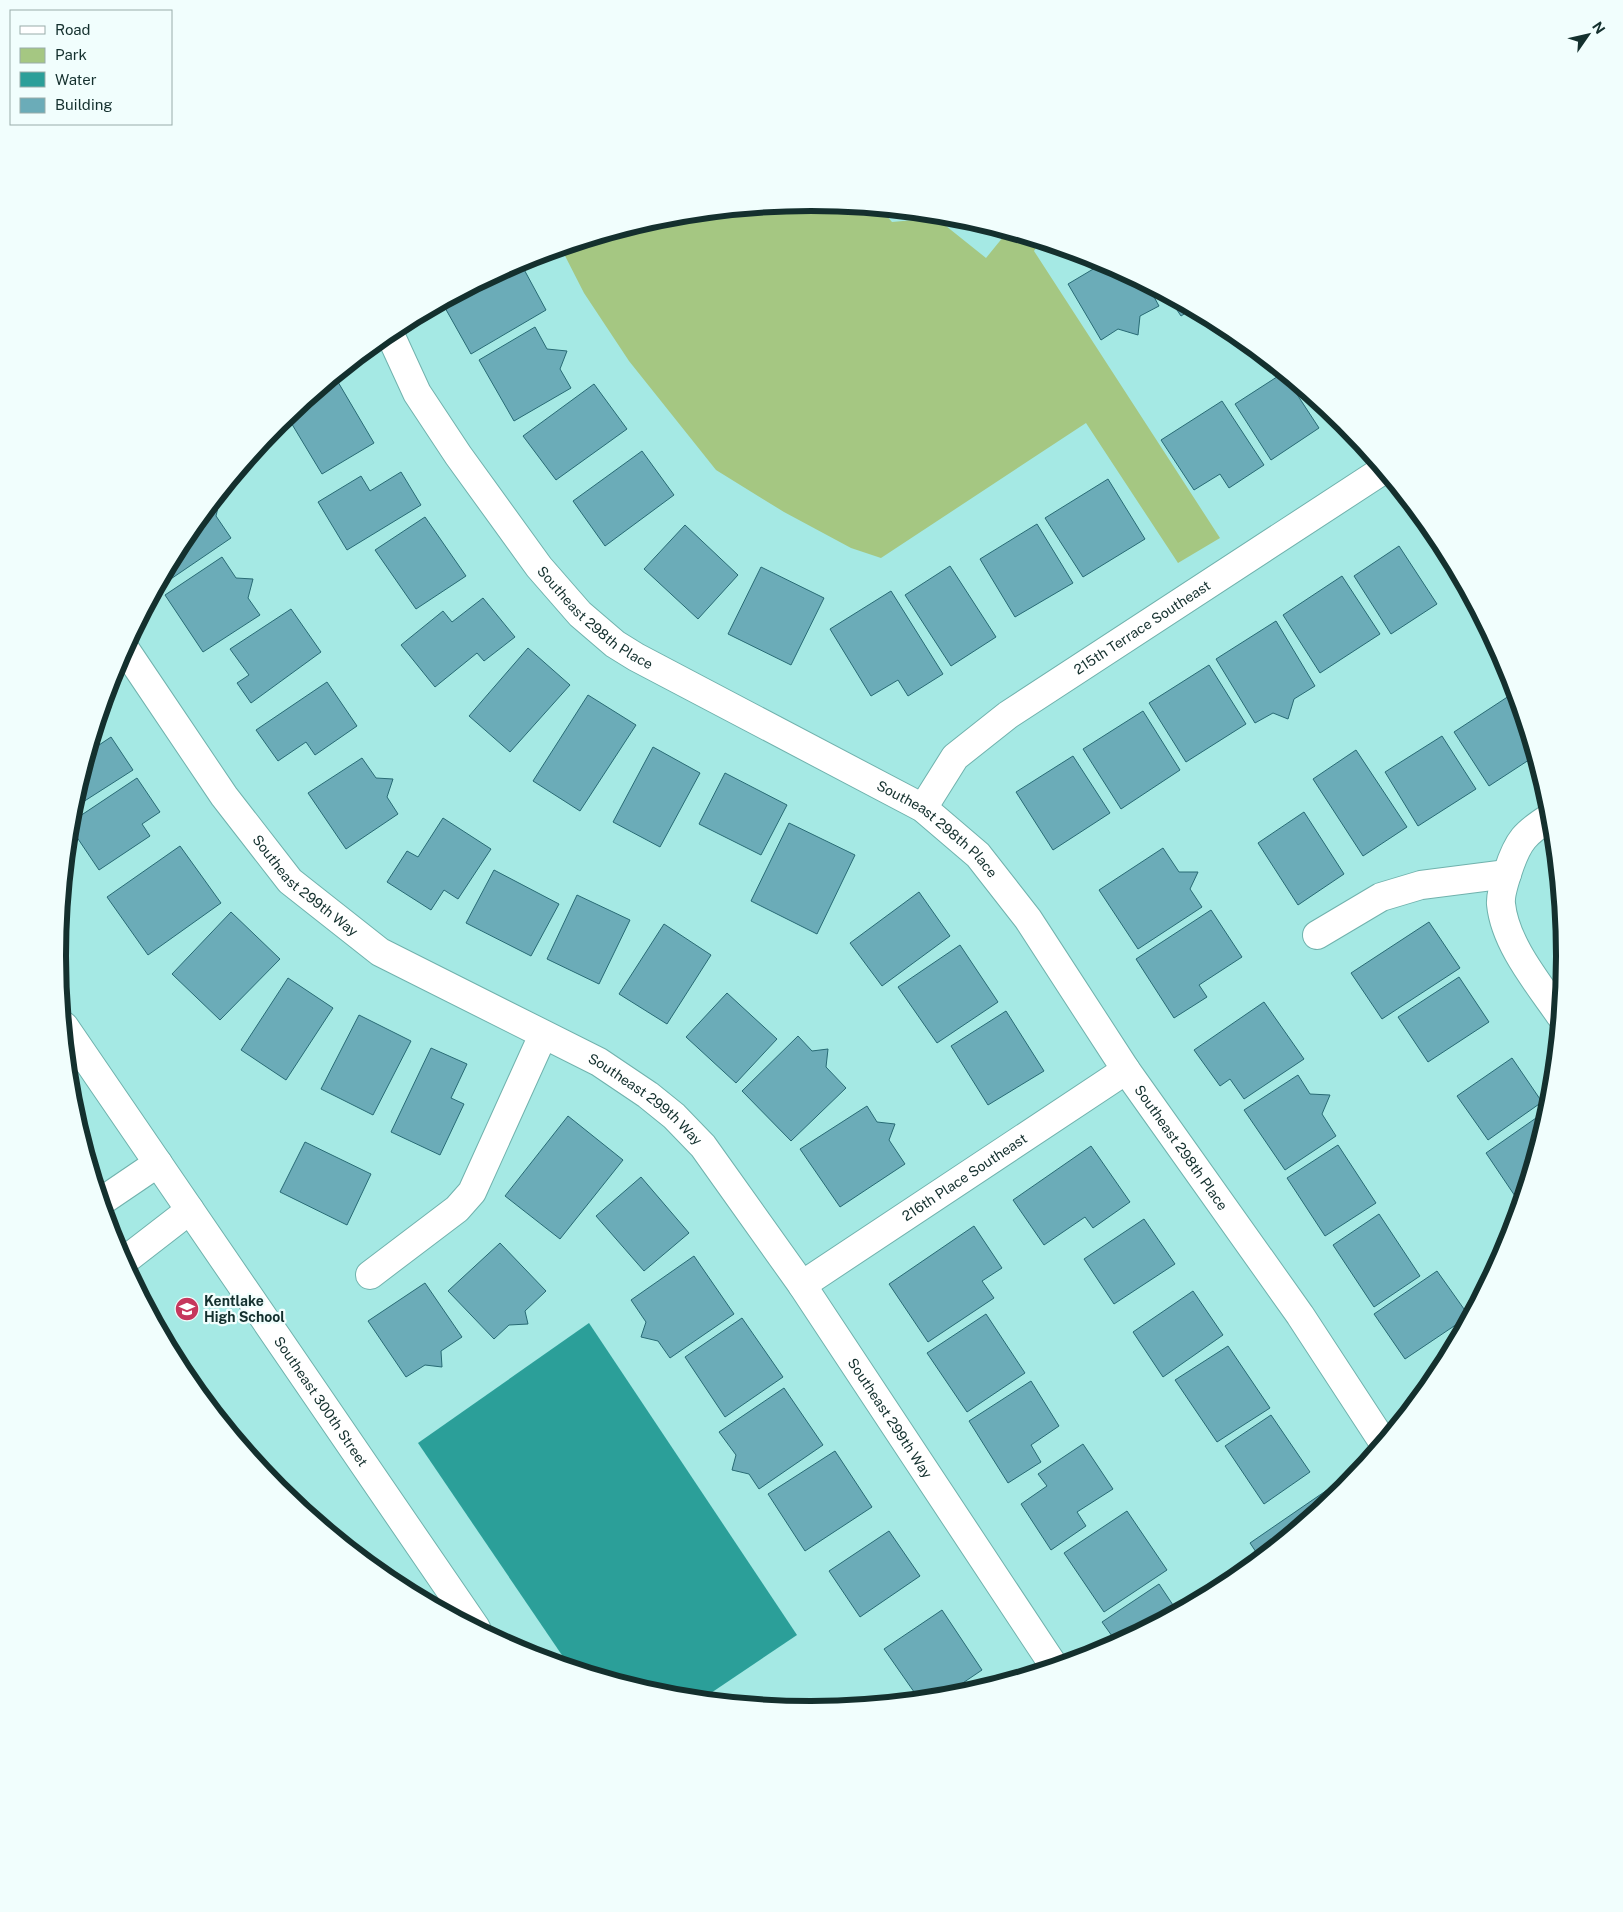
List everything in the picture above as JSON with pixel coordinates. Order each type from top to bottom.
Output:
[{"type":"street","name":"Southeast 298th Place","points":[[392,339],[417,393],[458,455],[539,567],[580,614],[615,644],[636,657],[922,808],[978,855],[1022,911],[1126,1070],[1300,1315],[1380,1437]]},
{"type":"street","name":"215th Terrace Southeast","points":[[922,808],[954,757],[1008,715],[1379,473]]},
{"type":"street","name":"Southeast 299th Way","points":[[130,656],[224,796],[290,881],[380,952],[599,1062],[648,1095],[674,1116],[703,1146],[802,1285],[1051,1662]]},
{"type":"street","points":[[1544,821],[1532,829],[1516,848],[1507,874],[1501,903],[1509,932],[1519,954],[1555,1007]]},
{"type":"street","points":[[1317,935],[1381,897],[1421,885],[1507,874]]},
{"type":"street","points":[[370,1275],[457,1210],[472,1192],[543,1035]]},
{"type":"street","name":"Southeast 300th Street","points":[[71,1037],[468,1617]]},
{"type":"street","name":"216th Place Southeast","points":[[802,1285],[1126,1070]]},
{"type":"street","points":[[107,1198],[158,1163]]},
{"type":"street","points":[[130,1256],[190,1210]]},
{"type":"green space","points":[[763,212],[860,212],[886,215],[892,222],[922,219],[942,222],[986,258],[1004,236],[1037,246],[1034,251],[1220,538],[1178,563],[1086,423],[881,558],[851,548],[784,512],[716,470],[629,361],[584,293],[564,253],[619,236],[666,225],[714,217]]},
{"type":"water","points":[[589,1323],[797,1635],[709,1694],[619,1676],[565,1659],[418,1443]]},
{"type":"building","points":[[1097,267],[1153,294],[1159,306],[1140,316],[1138,335],[1118,329],[1101,340],[1068,284]]},
{"type":"building","points":[[523,268],[546,310],[471,354],[445,308]]},
{"type":"building","points":[[1174,306],[1187,312],[1181,316]]},
{"type":"building","points":[[535,327],[547,349],[567,351],[560,369],[571,388],[514,421],[479,360]]},
{"type":"building","points":[[1278,376],[1292,387],[1319,428],[1271,460],[1235,404]]},
{"type":"building","points":[[338,382],[374,443],[322,474],[291,423]]},
{"type":"building","points":[[594,384],[627,429],[556,480],[523,436]]},
{"type":"building","points":[[1222,401],[1264,465],[1229,488],[1220,474],[1194,490],[1161,440]]},
{"type":"building","points":[[642,451],[674,495],[605,546],[573,501]]},
{"type":"building","points":[[401,472],[421,505],[347,550],[318,502],[361,476],[370,491]]},
{"type":"building","points":[[1108,479],[1145,539],[1083,577],[1045,518]]},
{"type":"building","points":[[219,504],[216,516],[231,538],[167,582]]},
{"type":"building","points":[[425,517],[466,576],[416,609],[375,550]]},
{"type":"building","points":[[1037,524],[1073,583],[1015,617],[980,559]]},
{"type":"building","points":[[685,525],[738,575],[698,619],[644,569]]},
{"type":"building","points":[[1421,530],[1431,542],[1466,600]]},
{"type":"building","points":[[1399,546],[1437,604],[1391,634],[1354,576]]},
{"type":"building","points":[[222,557],[236,578],[253,579],[248,598],[260,615],[203,652],[165,595]]},
{"type":"building","points":[[950,566],[996,637],[951,666],[905,595]]},
{"type":"building","points":[[761,567],[824,598],[791,665],[728,634]]},
{"type":"building","points":[[1342,576],[1380,634],[1320,673],[1283,615]]},
{"type":"building","points":[[891,591],[943,674],[908,696],[898,680],[871,696],[830,629]]},
{"type":"building","points":[[483,598],[515,637],[484,661],[477,653],[435,687],[401,645],[443,611],[452,622]]},
{"type":"building","points":[[291,609],[321,652],[251,703],[237,683],[249,675],[230,649]]},
{"type":"building","points":[[1276,621],[1315,686],[1294,699],[1288,719],[1273,713],[1255,723],[1216,659]]},
{"type":"building","points":[[528,648],[570,685],[510,752],[469,716]]},
{"type":"building","points":[[1209,665],[1246,724],[1186,762],[1149,703]]},
{"type":"building","points":[[327,682],[357,726],[315,755],[306,742],[278,761],[256,730]]},
{"type":"building","points":[[588,695],[636,725],[580,811],[533,781]]},
{"type":"building","points":[[1509,696],[1530,759],[1489,786],[1454,732]]},
{"type":"building","points":[[1143,711],[1180,770],[1121,809],[1083,749]]},
{"type":"building","points":[[1442,736],[1476,789],[1418,826],[1385,772]]},
{"type":"building","points":[[111,737],[133,770],[83,802],[92,763],[97,746]]},
{"type":"building","points":[[653,747],[700,773],[660,847],[613,822]]},
{"type":"building","points":[[1356,750],[1407,827],[1363,856],[1313,779]]},
{"type":"building","points":[[1073,756],[1110,813],[1053,850],[1016,792]]},
{"type":"building","points":[[362,758],[376,778],[393,779],[387,797],[398,814],[346,849],[308,793]]},
{"type":"building","points":[[725,773],[787,805],[761,855],[699,824]]},
{"type":"building","points":[[137,778],[160,812],[142,824],[150,836],[99,870],[77,837],[80,816]]},
{"type":"building","points":[[1304,812],[1344,874],[1298,905],[1258,843]]},
{"type":"building","points":[[443,818],[491,849],[458,899],[444,890],[431,910],[387,882],[407,851],[418,857]]},
{"type":"building","points":[[789,823],[855,855],[817,934],[751,901]]},
{"type":"building","points":[[180,846],[221,903],[148,955],[107,897]]},
{"type":"building","points":[[1163,848],[1179,872],[1198,872],[1190,889],[1202,907],[1138,949],[1099,890]]},
{"type":"building","points":[[494,870],[559,904],[531,956],[466,923]]},
{"type":"building","points":[[919,892],[950,936],[882,986],[850,943]]},
{"type":"building","points":[[577,895],[630,920],[599,984],[547,959]]},
{"type":"building","points":[[1211,910],[1242,957],[1199,985],[1207,997],[1174,1018],[1136,959]]},
{"type":"building","points":[[231,912],[280,959],[220,1020],[172,974]]},
{"type":"building","points":[[1429,922],[1460,968],[1382,1019],[1351,973]]},
{"type":"building","points":[[664,924],[711,955],[667,1024],[619,994]]},
{"type":"building","points":[[960,945],[998,1002],[937,1043],[898,987]]},
{"type":"building","points":[[1459,977],[1489,1022],[1428,1062],[1398,1017]]},
{"type":"building","points":[[288,978],[333,1008],[286,1080],[241,1050]]},
{"type":"building","points":[[727,993],[777,1039],[736,1083],[686,1037]]},
{"type":"building","points":[[1264,1002],[1304,1059],[1244,1099],[1230,1079],[1220,1086],[1194,1050]]},
{"type":"building","points":[[1006,1011],[1044,1071],[988,1105],[951,1046]]},
{"type":"building","points":[[359,1015],[411,1041],[373,1115],[321,1089]]},
{"type":"building","points":[[798,1036],[812,1051],[828,1049],[826,1067],[846,1088],[791,1141],[742,1091]]},
{"type":"building","points":[[431,1048],[467,1064],[451,1098],[464,1104],[440,1155],[391,1132]]},
{"type":"building","points":[[1512,1058],[1542,1102],[1488,1140],[1457,1096]]},
{"type":"building","points":[[1298,1075],[1310,1094],[1330,1095],[1322,1114],[1336,1136],[1285,1170],[1244,1110]]},
{"type":"building","points":[[867,1106],[877,1122],[895,1124],[889,1140],[905,1164],[840,1207],[800,1149]]},
{"type":"building","points":[[568,1116],[623,1160],[560,1239],[505,1196]]},
{"type":"building","points":[[1539,1116],[1516,1198],[1486,1153]]},
{"type":"building","points":[[305,1142],[371,1174],[347,1225],[280,1192]]},
{"type":"building","points":[[1338,1145],[1376,1203],[1325,1236],[1287,1178]]},
{"type":"building","points":[[1091,1146],[1130,1202],[1093,1228],[1085,1217],[1044,1245],[1013,1200]]},
{"type":"building","points":[[641,1177],[689,1233],[644,1271],[596,1216]]},
{"type":"building","points":[[1379,1214],[1420,1276],[1374,1307],[1333,1245]]},
{"type":"building","points":[[1144,1219],[1175,1264],[1114,1304],[1084,1259]]},
{"type":"building","points":[[974,1226],[1002,1268],[982,1281],[994,1298],[928,1342],[889,1284]]},
{"type":"building","points":[[500,1243],[546,1291],[525,1311],[528,1324],[509,1325],[494,1339],[448,1291]]},
{"type":"building","points":[[694,1256],[734,1314],[670,1358],[658,1341],[641,1337],[646,1322],[631,1300]]},
{"type":"building","points":[[1437,1271],[1466,1312],[1461,1321],[1405,1359],[1374,1314]]},
{"type":"building","points":[[425,1283],[462,1337],[441,1351],[442,1367],[425,1365],[406,1377],[368,1321]]},
{"type":"building","points":[[1193,1291],[1223,1335],[1163,1377],[1133,1332]]},
{"type":"building","points":[[986,1314],[1025,1373],[967,1412],[927,1353]]},
{"type":"building","points":[[742,1318],[783,1377],[725,1417],[685,1357]]},
{"type":"building","points":[[1228,1346],[1270,1408],[1217,1442],[1175,1380]]},
{"type":"building","points":[[1031,1381],[1059,1426],[1031,1445],[1041,1462],[1008,1483],[969,1421]]},
{"type":"building","points":[[784,1388],[823,1445],[759,1489],[749,1474],[732,1470],[736,1455],[719,1432]]},
{"type":"building","points":[[1271,1415],[1310,1472],[1264,1504],[1225,1446]]},
{"type":"building","points":[[1083,1444],[1113,1489],[1077,1512],[1086,1526],[1051,1550],[1021,1504],[1047,1486],[1038,1474]]},
{"type":"building","points":[[835,1451],[872,1507],[805,1551],[768,1494]]},
{"type":"building","points":[[1330,1488],[1331,1489],[1303,1516],[1257,1553],[1250,1543]]},
{"type":"building","points":[[1127,1511],[1167,1570],[1104,1612],[1064,1553]]},
{"type":"building","points":[[889,1531],[920,1576],[860,1617],[829,1571]]},
{"type":"building","points":[[1159,1584],[1174,1606],[1113,1637],[1102,1622]]},
{"type":"building","points":[[942,1610],[982,1670],[957,1687],[915,1694],[884,1649]]},
{"type":"place","name":"Kentlake High School","points":[[187,1309]]}]
